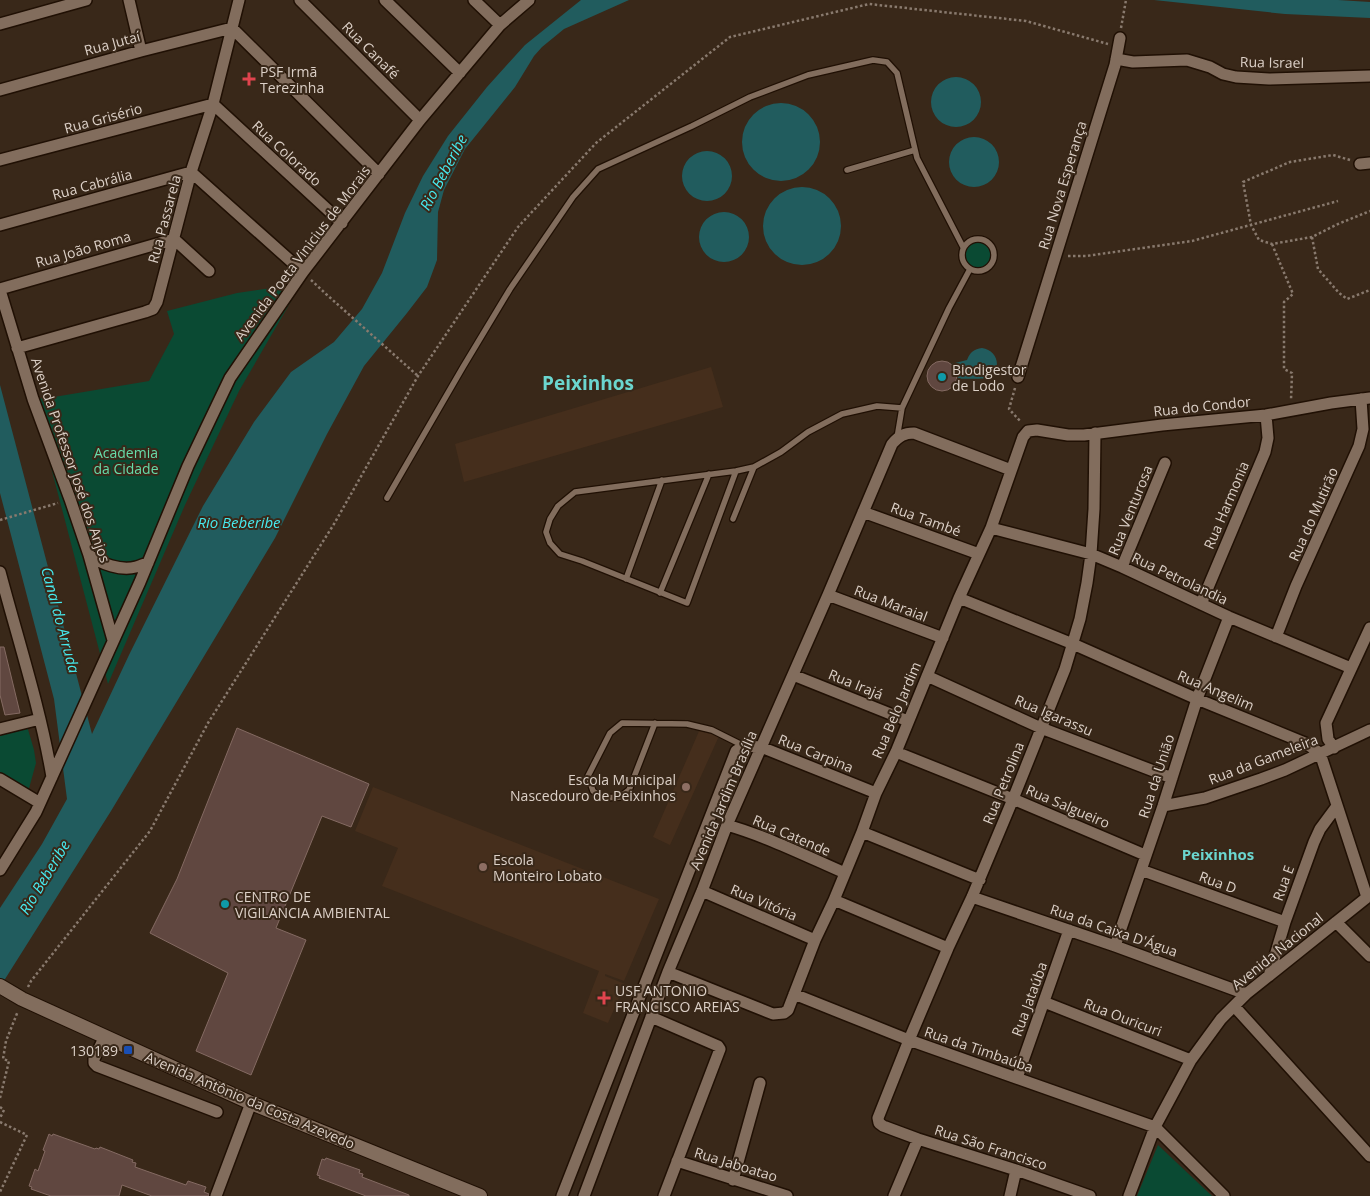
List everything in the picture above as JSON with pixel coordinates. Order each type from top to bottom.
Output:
[{"type":"main road","name":"Avenida Antônio da Costa Azevedo","points":[[0,986],[20,997],[251,1103],[480,1196]]},
{"type":"street","points":[[0,24],[86,0]]},
{"type":"street","points":[[129,0],[141,51]]},
{"type":"street","name":"Rua Passarela","points":[[17,348],[153,309],[159,297],[191,172],[213,104],[239,0]]},
{"type":"street","name":"Rua Canafé","points":[[300,0],[420,120]]},
{"type":"street","points":[[385,0],[460,73]]},
{"type":"street","points":[[474,0],[500,25]]},
{"type":"street","name":"Avenida Poeta Vinicius de Morais","points":[[52,777],[148,563],[188,466],[230,378],[303,272],[420,120],[500,25],[529,0]]},
{"type":"street","points":[[232,28],[379,174]]},
{"type":"street","name":"Rua Jutaí","points":[[0,90],[232,28]]},
{"type":"street","name":"Rua Nova Esperança","points":[[1018,377],[1116,59],[1119,42]]},
{"type":"street","name":"Rua Israel","points":[[1116,59],[1133,62],[1186,60],[1236,77],[1269,79],[1370,76]]},
{"type":"street","name":"Rua Grisério","points":[[0,160],[213,104]]},
{"type":"street","name":"Rua Colorado","points":[[213,104],[342,223]]},
{"type":"street","points":[[191,172],[303,272]]},
{"type":"street","name":"Rua Cabrália","points":[[0,225],[191,172]]},
{"type":"street","points":[[174,238],[210,271]]},
{"type":"street","name":"Rua João Roma","points":[[0,289],[174,238]]},
{"type":"street","name":"Avenida Professor José dos Anjos","points":[[0,289],[33,399],[70,499],[88,555],[111,646]]},
{"type":"street","name":"Rua do Condor","points":[[1032,431],[1068,435],[1095,433],[1266,415],[1365,399]]},
{"type":"street","name":"Rua do Mutirão","points":[[1276,638],[1296,586],[1359,446],[1363,429],[1365,399]]},
{"type":"street","name":"Rua Harmonia","points":[[1201,604],[1265,452],[1268,438],[1266,415]]},
{"type":"street","name":"Rua Belo Jardim","points":[[668,972],[773,1014],[784,1013],[788,1010],[815,940],[834,900],[876,793],[896,752],[958,598],[991,528],[1023,437],[1032,431]]},
{"type":"street","points":[[897,438],[907,433],[914,433],[1010,470]]},
{"type":"street","name":"Rua Petrolina","points":[[883,1126],[879,1123],[878,1118],[880,1110],[948,948],[980,880],[1014,800],[1073,644],[1086,592],[1091,554],[1094,509],[1095,433]]},
{"type":"street","name":"Avenida Jardim Brasília","points":[[584,1196],[668,972],[727,826],[892,444],[897,438]]},
{"type":"street","name":"Rua Venturosa","points":[[1122,567],[1165,464]]},
{"type":"street","name":"Rua També","points":[[863,512],[980,554]]},
{"type":"street","name":"Rua Petrolandia","points":[[991,528],[1091,554],[1229,618],[1351,668]]},
{"type":"street","points":[[88,555],[96,560],[125,568],[136,568],[148,563]]},
{"type":"street","points":[[0,572],[3,592],[40,719],[52,777],[36,812],[0,870]]},
{"type":"street","name":"Rua Maraial","points":[[828,595],[943,638]]},
{"type":"street","name":"Rua Angelim","points":[[958,598],[1073,644],[1197,699],[1305,743],[1320,754]]},
{"type":"street","name":"Rua da União","points":[[1115,946],[1197,699],[1229,618]]},
{"type":"street","points":[[1334,748],[1328,739],[1326,723],[1370,628]]},
{"type":"street","name":"Rua Irajá","points":[[793,675],[908,721]]},
{"type":"street","name":"Rua Igarassu","points":[[927,676],[1041,728],[1172,778]]},
{"type":"street","points":[[0,729],[40,719]]},
{"type":"street","name":"Rua da Gameleira","points":[[1163,806],[1205,798],[1284,770],[1370,730]]},
{"type":"street","name":"Avenida Jardim Brasília","points":[[562,1196],[736,751],[744,746]]},
{"type":"street","name":"Rua Carpina","points":[[744,746],[761,747],[876,793]]},
{"type":"street","name":"Rua Salgueiro","points":[[896,752],[1145,856]]},
{"type":"street","points":[[1320,754],[1368,896]]},
{"type":"street","points":[[0,779],[40,803]]},
{"type":"street","name":"Rua E","points":[[1269,976],[1285,922],[1317,835],[1337,806]]},
{"type":"street","name":"Rua Catende","points":[[727,826],[770,840],[844,873]]},
{"type":"street","points":[[862,832],[980,880]]},
{"type":"street","name":"Rua D","points":[[1141,870],[1285,922]]},
{"type":"street","name":"Rua Vitória","points":[[702,891],[815,940]]},
{"type":"street","name":"Avenida Nacional","points":[[1129,1196],[1155,1127],[1192,1060],[1222,1019],[1246,994],[1368,896]]},
{"type":"street","name":"Rua da Caixa D'Água","points":[[972,897],[1115,946],[1246,994]]},
{"type":"street","points":[[834,900],[948,948]]},
{"type":"street","points":[[1336,922],[1370,956]]},
{"type":"street","name":"Rua Jataúba","points":[[1017,1078],[1069,930]]},
{"type":"street","name":"Rua da Timbaúba","points":[[794,994],[909,1040],[1155,1127]]},
{"type":"street","name":"Rua Ouricuri","points":[[1044,1002],[1192,1060]]},
{"type":"street","points":[[1234,1006],[1370,1156]]},
{"type":"street","points":[[651,1017],[718,1046],[720,1049],[664,1196]]},
{"type":"street","points":[[105,1036],[94,1059],[94,1063],[98,1066],[217,1112]]},
{"type":"street","points":[[733,1180],[760,1083]]},
{"type":"street","points":[[216,1196],[251,1103]]},
{"type":"street","name":"Rua São Francisco","points":[[883,1126],[1090,1196]]},
{"type":"street","points":[[1155,1127],[1224,1196]]},
{"type":"street","points":[[894,1196],[918,1139]]},
{"type":"street","name":"Rua Jaboatao","points":[[677,1161],[787,1196]]},
{"type":"street","points":[[1010,1196],[1016,1170]]},
{"type":"lane","points":[[387,498],[510,289],[573,197],[598,168],[692,126],[750,97],[808,75],[873,60],[887,62],[897,73],[917,158],[964,247]]},
{"type":"lane","points":[[847,170],[915,150]]},
{"type":"lane","points":[[981,239],[990,244],[994,253],[992,263],[985,270],[975,271],[970,269],[966,266],[962,257],[964,247],[971,240],[981,239]]},
{"type":"lane","points":[[897,438],[902,408],[949,308],[970,269]]},
{"type":"lane","points":[[736,471],[687,603],[560,554],[550,543],[546,532],[550,519],[558,506],[575,492],[754,467],[781,452],[808,432],[842,414],[877,406],[902,408]]},
{"type":"lane","points":[[733,519],[754,467]]},
{"type":"lane","points":[[660,593],[709,474]]},
{"type":"lane","points":[[626,579],[662,480]]},
{"type":"lane","points":[[655,723],[629,790],[620,797],[603,798],[593,790],[588,776],[610,733],[622,723],[655,723],[687,724],[712,730],[744,746]]},
{"type":"path","points":[[0,1098],[9,1061],[2,1059],[20,997],[150,831],[208,723],[334,524],[418,376],[518,226],[596,143],[730,37],[869,4],[1026,21],[1119,42],[1126,0]]},
{"type":"path","points":[[1365,163],[1333,155],[1290,162],[1243,182],[1251,224],[1259,240],[1272,244],[1312,237],[1370,211]]},
{"type":"path","points":[[1056,256],[1086,256],[1192,241],[1338,201]]},
{"type":"path","points":[[1312,237],[1318,269],[1339,293],[1347,299],[1370,290]]},
{"type":"path","points":[[1272,244],[1293,294],[1284,302],[1284,369],[1292,373],[1291,410]]},
{"type":"path","points":[[303,272],[418,376]]},
{"type":"path","points":[[1018,377],[1009,409],[1032,431]]},
{"type":"path","points":[[2,520],[70,499]]},
{"type":"path","points":[[0,1107],[4,1110],[0,1118]]},
{"type":"path","points":[[0,1122],[27,1135],[0,1192]]},
{"type":"shaded area","points":[[711,367],[723,407],[464,482],[455,444]]},
{"type":"shaded area","name":"Escola Municipal Nascedouro de Peixinhos","points":[[700,729],[719,736],[670,845],[653,837]]},
{"type":"shaded area","name":"Escola Monteiro Lobato","points":[[373,787],[659,899],[624,981],[605,974],[605,976],[625,984],[608,1023],[583,1013],[599,971],[382,886],[398,848],[355,831]]},
{"type":"green space","points":[[978,241],[988,245],[992,255],[988,265],[978,269],[968,265],[964,255],[968,245]]},
{"type":"green space","name":"Academia da Cidade","points":[[301,284],[239,391],[185,505],[108,684],[33,399],[149,381],[174,334],[167,311],[237,293]]},
{"type":"green space","points":[[27,726],[36,763],[28,792],[0,775],[0,733]]},
{"type":"green space","points":[[1158,1145],[1212,1196],[1137,1196]]},
{"type":"water","name":"Rio Beberibe","points":[[581,0],[629,0],[564,29],[542,47],[534,56],[515,87],[465,149],[444,190],[438,212],[437,260],[427,287],[364,366],[327,434],[275,538],[111,811],[0,987],[0,908],[42,844],[67,799],[54,699],[0,493],[0,385],[92,734],[203,506],[254,422],[291,372],[334,342],[362,309],[382,273],[405,213],[423,176],[448,136],[487,87],[525,45]]},
{"type":"water","points":[[1154,0],[1338,0],[1370,2],[1370,18],[1285,14]]},
{"type":"water","points":[[961,77],[974,84],[980,92],[980,112],[974,120],[966,126],[951,127],[938,120],[932,112],[931,97],[938,84],[946,78]]},
{"type":"water","points":[[781,103],[796,106],[808,115],[817,127],[820,142],[817,157],[808,169],[796,178],[781,181],[766,178],[754,169],[745,157],[742,142],[745,127],[754,115],[766,106]]},
{"type":"water","points":[[979,137],[992,144],[998,152],[998,172],[992,180],[984,186],[969,187],[956,180],[950,172],[949,157],[956,144],[964,138]]},
{"type":"water","points":[[712,151],[725,158],[731,166],[731,186],[725,194],[717,200],[702,201],[689,194],[683,186],[682,171],[689,158],[697,152]]},
{"type":"water","points":[[802,187],[817,190],[829,199],[838,211],[841,226],[838,241],[829,253],[817,262],[802,265],[787,262],[775,253],[766,241],[763,226],[766,211],[775,199],[787,190]]},
{"type":"water","points":[[729,212],[742,219],[748,227],[748,247],[742,255],[734,261],[719,262],[706,255],[700,247],[699,232],[706,219],[714,213]]},
{"type":"water","name":"Biodigestor de Lodo","points":[[982,348],[991,352],[996,360],[996,369],[993,373],[987,378],[958,379],[957,371],[951,364],[967,360],[973,351]]},
{"type":"building","name":"Biodigestor de Lodo","points":[[942,361],[953,365],[957,376],[953,387],[942,391],[931,387],[927,376],[931,365]]},
{"type":"building","points":[[0,647],[4,647],[20,713],[5,715],[0,695]]},
{"type":"building","name":"CENTRO DE VIGILANCIA AMBIENTAL","points":[[237,728],[369,784],[351,827],[322,816],[276,928],[306,940],[251,1075],[196,1051],[228,973],[150,933],[177,879]]},
{"type":"building","points":[[49,1134],[95,1149],[100,1147],[133,1160],[132,1162],[136,1163],[135,1167],[186,1185],[188,1181],[206,1187],[204,1192],[209,1194],[209,1196],[152,1196],[122,1185],[119,1196],[51,1196],[31,1189],[32,1187],[29,1186],[35,1169],[38,1171]]},
{"type":"building","points":[[326,1158],[360,1170],[359,1173],[363,1174],[362,1177],[409,1196],[366,1196],[319,1178],[320,1176],[317,1175],[322,1159],[325,1160]]},
{"type":"place","name":"PSF Irmã Terezinha","points":[[249,79]]},
{"type":"place","name":"Biodigestor de Lodo","points":[[942,377]]},
{"type":"place","name":"Escola Municipal Nascedouro de Peixinhos","points":[[686,787]]},
{"type":"place","name":"Escola Monteiro Lobato","points":[[483,867]]},
{"type":"place","name":"CENTRO DE VIGILANCIA AMBIENTAL","points":[[225,904]]},
{"type":"place","name":"USF ANTONIO FRANCISCO AREIAS","points":[[604,998]]},
{"type":"place","name":"130189","points":[[128,1050]]},
{"type":"district","name":"Peixinhos","points":[[588,383]]},
{"type":"district","name":"Peixinhos","points":[[1218,854]]},
{"type":"water label","name":"Canal do Arruda","points":[[61,620]]}]
